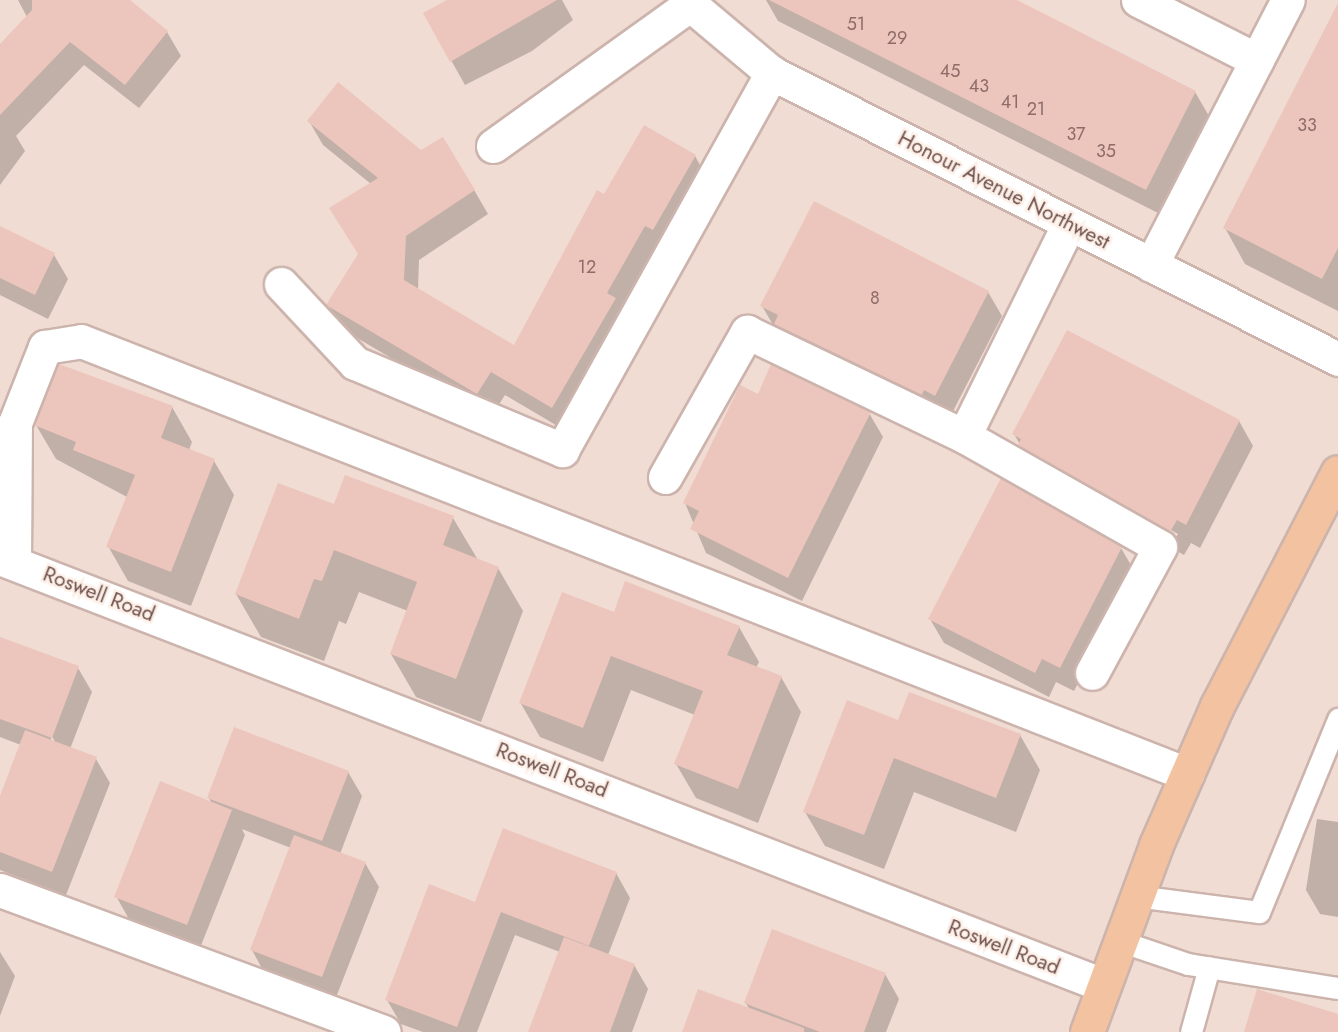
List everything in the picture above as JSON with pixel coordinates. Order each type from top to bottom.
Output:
[{"type":"main road","points":[[1087,1032],[1102,985],[1136,896],[1187,774],[1334,490]]},
{"type":"street","points":[[1138,0],[1257,60]]},
{"type":"street","points":[[1151,265],[1288,0]]},
{"type":"street","points":[[493,146],[687,2]]},
{"type":"street","name":"Honour Avenue Northwest","points":[[687,2],[772,73],[1338,359]]},
{"type":"street","points":[[281,284],[355,363],[562,450],[772,73]]},
{"type":"street","points":[[964,436],[1069,224]]},
{"type":"street","points":[[665,477],[747,332],[964,436],[1160,547],[1092,673]]},
{"type":"street","points":[[7,560],[15,423],[45,347],[81,342],[1187,774]]},
{"type":"street","name":"Roswell Road","points":[[7,560],[1102,985]]},
{"type":"street","points":[[0,890],[384,1032]]},
{"type":"lane","points":[[1136,896],[1259,912],[1338,719]]},
{"type":"lane","points":[[1120,941],[1209,967],[1338,988]]},
{"type":"lane","points":[[1191,1032],[1209,967]]},
{"type":"shaded area","points":[[0,0],[1338,0],[1338,1032],[0,1032]]},
{"type":"building","points":[[32,0],[130,0],[168,31],[125,85],[70,42],[0,115],[0,44],[32,10]]},
{"type":"building","points":[[447,0],[557,0],[450,62],[423,13]]},
{"type":"building","points":[[769,0],[1017,0],[1196,91],[1146,190]]},
{"type":"building","points":[[1338,3],[1338,248],[1322,279],[1223,228]]},
{"type":"building","points":[[338,82],[421,150],[443,137],[475,190],[406,236],[404,280],[514,345],[597,190],[604,194],[644,125],[696,155],[653,230],[645,226],[607,293],[616,298],[552,408],[491,372],[477,394],[326,305],[358,254],[329,208],[378,178],[307,121]]},
{"type":"building","points":[[814,201],[989,291],[935,396],[924,390],[922,395],[774,324],[778,315],[760,306]]},
{"type":"building","points":[[0,226],[55,253],[35,295],[0,278]]},
{"type":"building","points":[[1067,330],[1240,420],[1186,525],[1177,520],[1170,532],[1018,445],[1021,439],[1012,434]]},
{"type":"building","points":[[59,364],[173,406],[161,438],[215,459],[171,572],[106,547],[135,475],[73,450],[76,442],[34,425]]},
{"type":"building","points":[[771,364],[871,412],[788,578],[690,529],[699,511],[683,503],[740,385],[758,394]]},
{"type":"building","points":[[345,475],[454,516],[443,545],[499,567],[456,679],[390,654],[417,582],[334,550],[322,581],[314,579],[299,619],[235,594],[278,483],[334,504]]},
{"type":"building","points":[[1001,478],[1122,547],[1060,668],[1042,659],[1035,673],[928,619]]},
{"type":"building","points":[[625,581],[740,626],[727,655],[782,676],[738,789],[674,764],[703,691],[611,656],[583,728],[519,703],[562,592],[614,612]]},
{"type":"building","points":[[0,637],[79,666],[52,738],[0,719]]},
{"type":"building","points":[[909,692],[1021,734],[996,798],[894,758],[864,835],[803,812],[847,700],[898,720]]},
{"type":"building","points":[[234,727],[349,771],[322,841],[207,798]]},
{"type":"building","points":[[25,730],[97,757],[52,872],[0,852],[0,796]]},
{"type":"building","points":[[160,781],[232,810],[187,925],[114,897]]},
{"type":"building","points":[[503,828],[617,872],[589,946],[501,912],[457,1027],[385,1000],[429,884],[475,902]]},
{"type":"building","points":[[294,835],[366,862],[322,977],[250,950]]},
{"type":"building","points":[[772,929],[886,973],[864,1032],[820,1032],[744,1003]]},
{"type":"building","points":[[564,937],[635,964],[610,1032],[528,1032]]},
{"type":"building","points":[[698,989],[804,1028],[804,1032],[682,1032]]},
{"type":"building","points":[[1257,989],[1338,1014],[1338,1032],[1244,1032]]}]
